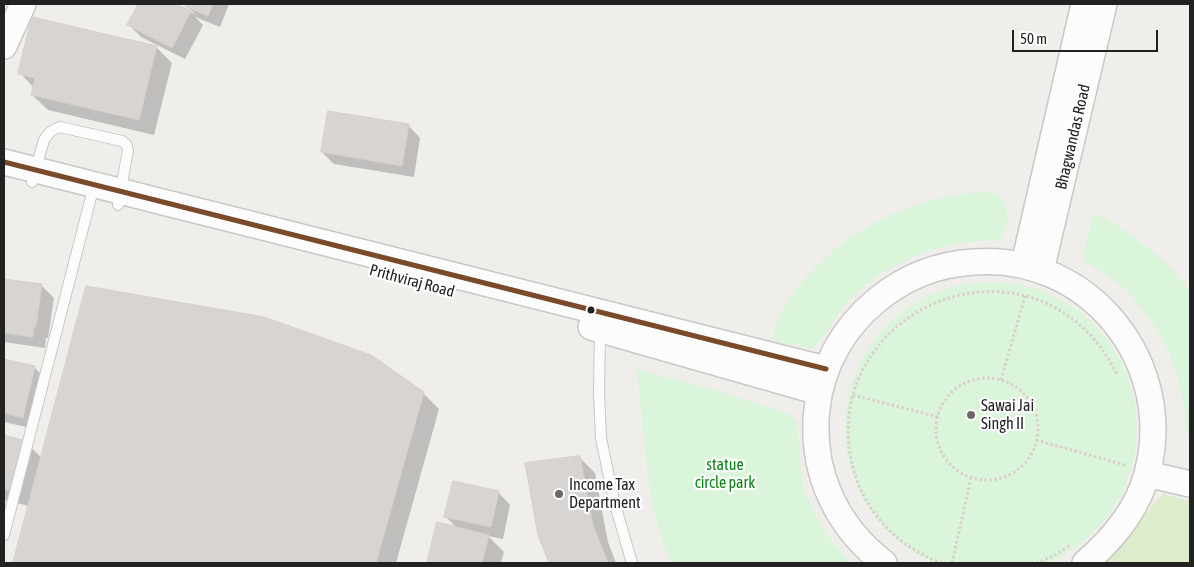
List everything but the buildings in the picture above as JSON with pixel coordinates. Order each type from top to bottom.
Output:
[{"type":"street","points":[[4,46],[23,4]]},
{"type":"street","name":"Bhagwandas Road","points":[[1032,267],[1084,4]]},
{"type":"street","name":"Bhagwandas Road","points":[[1032,267],[1104,4]]},
{"type":"street","name":"Prithviraj Road","points":[[4,162],[91,198],[120,198],[600,330],[823,381]]},
{"type":"street","name":"Prithviraj Road","points":[[4,175],[34,176],[823,381]]},
{"type":"street","points":[[884,563],[867,550],[845,524],[828,494],[818,461],[815,426],[823,381],[842,338],[863,311],[890,289],[921,273],[954,263],[989,260],[1032,267],[1073,286],[1102,308],[1125,336],[1142,368],[1152,403],[1153,439],[1132,471],[1137,501],[1123,524],[1105,546],[1078,554]]},
{"type":"street","points":[[1132,471],[1190,484]]},
{"type":"lane","points":[[34,176],[44,140],[53,129],[60,127],[122,141],[126,144],[128,150],[120,198]]},
{"type":"lane","points":[[4,535],[91,198]]},
{"type":"lane","points":[[600,330],[599,393],[601,438],[614,501],[632,563]]},
{"type":"path","points":[[942,563],[928,558],[907,546],[888,530],[873,512],[852,468],[848,444],[848,419],[852,395],[861,372],[873,351],[889,332],[922,308],[952,296],[976,292],[1001,292],[1025,296],[1058,310],[1081,325],[1096,340],[1118,376]]},
{"type":"path","points":[[1001,380],[1025,296]]},
{"type":"path","points":[[981,379],[1001,380],[1020,391],[1033,408],[1037,418],[1036,440],[1031,454],[1011,474],[997,479],[983,480],[971,478],[958,471],[948,462],[942,452],[937,441],[938,417],[946,398],[962,385],[981,379]]},
{"type":"path","points":[[852,395],[938,417]]},
{"type":"path","points":[[1036,440],[1132,471]]},
{"type":"path","points":[[1127,458],[1132,471]]},
{"type":"path","points":[[952,563],[971,478]]},
{"type":"path","points":[[1036,563],[1054,556],[1078,554]]},
{"type":"green space","points":[[989,192],[1000,196],[1006,208],[1008,218],[1000,240],[958,244],[937,249],[897,264],[879,275],[846,304],[814,347],[809,348],[771,340],[780,315],[800,286],[820,262],[844,242],[870,225],[898,212],[958,195]]},
{"type":"green space","points":[[1096,214],[1148,247],[1181,279],[1190,291],[1190,441],[1177,377],[1160,335],[1143,310],[1122,287],[1085,261],[1083,255],[1093,216]]},
{"type":"green space","points":[[991,282],[1033,288],[1060,299],[1084,315],[1104,335],[1120,359],[1131,386],[1137,428],[1131,470],[1120,497],[1104,521],[1084,541],[1060,557],[1033,568],[991,574],[949,568],[922,557],[898,541],[878,521],[862,497],[851,470],[845,428],[851,386],[862,359],[878,335],[898,315],[922,299],[949,288]]},
{"type":"green space","name":"statue circle park","points":[[636,369],[711,389],[789,414],[797,422],[802,484],[812,508],[829,538],[851,563],[672,563],[662,540],[650,492]]},
{"type":"green space","points":[[1163,494],[1190,501],[1190,563],[1102,563]]},
{"type":"transit line","points":[[4,162],[826,369]]},
{"type":"place","name":"Sawai Jai Singh II","points":[[971,415]]},
{"type":"place","name":"Income Tax Department","points":[[559,494]]}]
